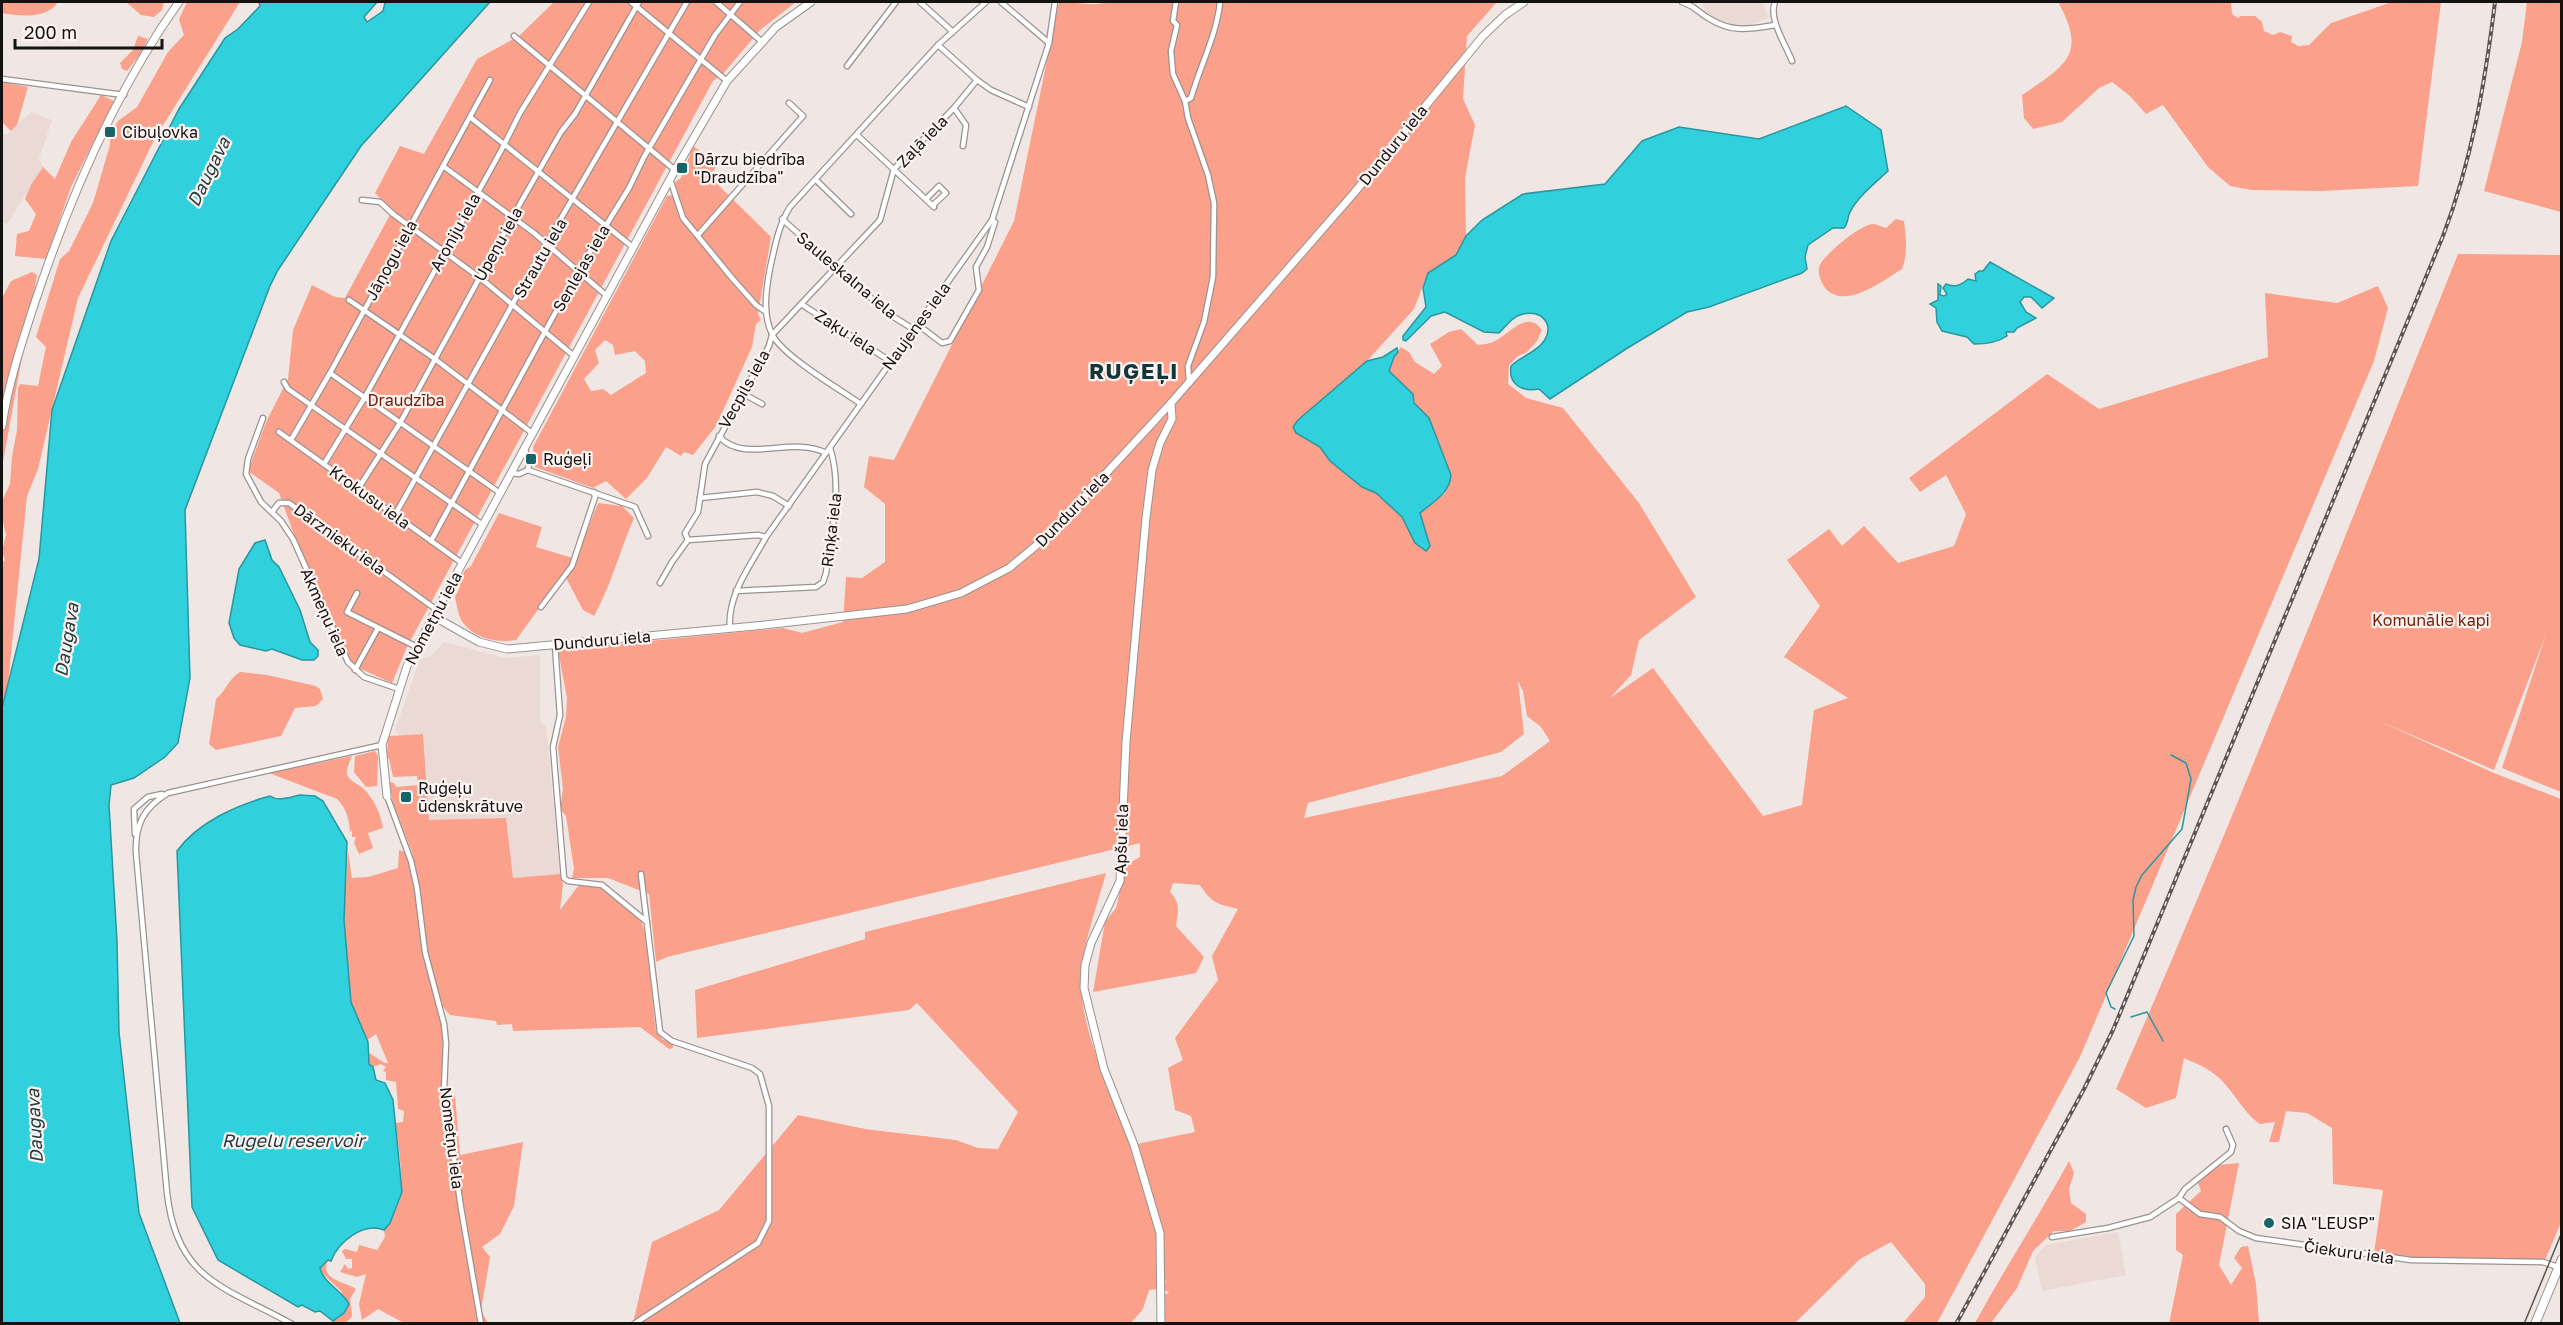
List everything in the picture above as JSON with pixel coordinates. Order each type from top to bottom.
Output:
[{"type":"main road","points":[[2535,1323],[2562,1259]]},
{"type":"street","points":[[2,426],[23,338],[58,233],[87,166],[146,53],[179,2]]},
{"type":"street","name":"Aroniju iela","points":[[324,464],[365,397],[520,113],[589,2]]},
{"type":"street","points":[[631,2],[638,4],[727,81]]},
{"type":"street","name":"Strautu iela","points":[[395,515],[546,244],[687,2]]},
{"type":"street","points":[[716,2],[761,41]]},
{"type":"street","name":"Senlejas iela","points":[[431,541],[578,271],[701,60],[740,2]]},
{"type":"street","name":"Nometņu iela","points":[[481,1323],[460,1208],[444,1090],[444,1024],[425,952],[417,888],[411,861],[387,796],[382,745],[399,688],[417,647],[675,170],[727,81],[761,41],[811,2]]},
{"type":"street","points":[[847,66],[896,2]]},
{"type":"street","points":[[920,2],[953,32]]},
{"type":"street","name":"Vecpils iela","points":[[660,583],[688,540],[685,533],[698,512],[705,464],[718,436],[769,346],[772,335],[766,312],[766,290],[782,219],[790,207],[938,45],[986,2]]},
{"type":"street","points":[[1001,2],[1048,43]]},
{"type":"street","name":"Naujenes iela","points":[[730,628],[729,617],[736,591],[766,537],[992,220],[1048,43],[1055,2]]},
{"type":"street","points":[[1176,2],[1173,21],[1177,25],[1170,58],[1173,74],[1185,101],[1188,118],[1212,189],[1215,219],[1214,260],[1209,301],[1188,366],[1190,382]]},
{"type":"street","points":[[1185,101],[1191,98],[1218,21],[1220,2]]},
{"type":"street","name":"Dunduru iela","points":[[435,613],[490,646],[507,649],[907,609],[961,592],[1009,568],[1050,534],[1171,403],[1354,193],[1483,36],[1515,4],[1524,2]]},
{"type":"street","points":[[1682,2],[1696,7],[1706,18],[1729,28],[1743,30],[1775,26]]},
{"type":"street","points":[[1775,2],[1773,7],[1775,26],[1780,31],[1792,62]]},
{"type":"street","name":"Upeņu iela","points":[[358,489],[400,423],[513,218],[638,4]]},
{"type":"street","points":[[514,36],[675,170]]},
{"type":"street","points":[[938,45],[991,90],[1029,107]]},
{"type":"street","points":[[2,79],[124,95]]},
{"type":"street","name":"Jāņogu iela","points":[[291,440],[312,406],[490,80]]},
{"type":"street","name":"Zaļā iela","points":[[772,335],[880,220],[894,169],[954,108],[977,80]]},
{"type":"street","points":[[698,235],[803,116],[789,103]]},
{"type":"street","points":[[954,108],[966,125],[963,146]]},
{"type":"street","points":[[470,117],[633,248]]},
{"type":"street","points":[[857,135],[934,206],[946,193],[939,186],[927,198]]},
{"type":"street","points":[[443,166],[546,244],[607,296]]},
{"type":"street","points":[[670,179],[683,218],[738,285],[756,305],[766,312]]},
{"type":"street","points":[[816,180],[850,214]]},
{"type":"street","points":[[362,200],[380,202],[479,278],[574,356]]},
{"type":"street","name":"Sauleskalna iela","points":[[782,219],[889,314],[913,329]]},
{"type":"street","points":[[917,324],[942,342],[950,341],[979,290],[976,267],[990,238],[995,222],[992,220]]},
{"type":"street","points":[[348,300],[435,359],[532,433]]},
{"type":"street","name":"Zaķu iela","points":[[801,303],[890,361]]},
{"type":"street","points":[[772,335],[792,355],[861,404]]},
{"type":"street","points":[[330,373],[500,493]]},
{"type":"street","points":[[284,382],[288,390],[483,525]]},
{"type":"street","points":[[742,393],[762,404]]},
{"type":"street","name":"Apšu iela","points":[[1161,1323],[1160,1233],[1148,1187],[1104,1069],[1084,988],[1085,966],[1091,943],[1120,881],[1126,742],[1147,508],[1156,454],[1172,419],[1171,403]]},
{"type":"street","name":"Dārznieku iela","points":[[263,418],[248,459],[246,474],[261,502],[272,512],[279,503],[289,503],[435,613]]},
{"type":"street","name":"Krokusu iela","points":[[279,432],[462,563]]},
{"type":"street","points":[[718,436],[725,443],[738,449],[806,446],[826,453]]},
{"type":"street","points":[[524,448],[529,463],[528,470]]},
{"type":"street","name":"Riņķa iela","points":[[736,591],[816,587],[823,582],[836,486],[836,465],[830,448]]},
{"type":"street","points":[[511,473],[519,474],[528,470],[635,507],[648,536]]},
{"type":"street","points":[[541,607],[572,566],[595,497],[594,492]]},
{"type":"street","points":[[700,498],[757,492],[773,496],[789,506]]},
{"type":"street","name":"Akmeņu iela","points":[[272,512],[292,538],[340,648],[355,670],[364,677],[399,688]]},
{"type":"street","points":[[688,540],[758,535],[766,537]]},
{"type":"street","name":"Riņķa iela","points":[[741,582],[757,590]]},
{"type":"street","name":"Akmeņu iela","points":[[357,593],[347,612],[378,628]]},
{"type":"street","points":[[355,670],[378,628],[417,647]]},
{"type":"street","points":[[555,645],[560,715],[553,747],[564,878],[568,881],[602,885],[647,922]]},
{"type":"street","points":[[292,1323],[199,1272],[186,1255],[173,1227],[167,1193],[133,822],[134,809],[139,802],[148,797],[382,745]]},
{"type":"street","points":[[136,842],[141,819],[153,803],[168,793]]},
{"type":"street","points":[[634,1323],[758,1243],[769,1221],[770,1182],[769,1106],[760,1074],[752,1068],[672,1041],[660,1032],[641,874]]},
{"type":"street","points":[[2052,1237],[2108,1228],[2150,1218],[2179,1198],[2185,1189],[2231,1152],[2233,1145],[2226,1129]]},
{"type":"street","name":"Čiekuru iela","points":[[2179,1198],[2200,1214],[2220,1217],[2239,1231],[2256,1238],[2411,1260],[2543,1263],[2558,1267]]},
{"type":"shaded area","points":[[1698,2],[1762,2],[1769,18],[1740,28],[1706,15],[1702,3]]},
{"type":"shaded area","points":[[31,112],[52,120],[39,159],[43,167],[7,224],[2,222],[2,133],[7,135]]},
{"type":"shaded area","points":[[444,642],[506,658],[540,655],[540,722],[546,726],[560,874],[512,878],[506,818],[429,821],[423,734],[400,735],[395,730],[420,659],[431,656]]},
{"type":"shaded area","points":[[2118,1232],[2126,1275],[2042,1291],[2035,1257],[2046,1245]]},
{"type":"green space","points":[[2,2],[58,2],[47,12],[24,16],[2,13]]},
{"type":"green space","points":[[126,2],[164,2],[162,10],[154,17],[141,15]]},
{"type":"green space","points":[[187,2],[240,2],[155,138],[78,298],[38,469],[27,496],[8,684],[2,708],[2,563],[5,560],[2,551],[6,535],[2,518],[2,501],[10,484],[17,430],[18,388],[20,384],[38,386],[46,347],[36,337],[60,259],[69,251],[93,203],[110,145],[110,134],[118,121],[137,107],[168,52],[184,35],[179,19]]},
{"type":"green space","name":"Draudzība","points":[[554,2],[796,2],[760,30],[723,74],[713,81],[407,647],[392,683],[354,666],[346,655],[300,551],[279,493],[248,471],[266,422],[288,379],[293,330],[312,285],[335,297],[345,298],[392,211],[375,193],[400,146],[424,154],[477,59],[519,36]]},
{"type":"green space","points":[[1059,2],[1090,4],[1108,2],[1497,2],[1467,36],[1463,99],[1475,125],[1465,178],[1466,236],[1462,246],[1456,255],[1428,273],[1414,309],[1367,361],[1298,420],[1294,428],[1296,433],[1320,447],[1330,461],[1362,487],[1376,493],[1402,517],[1415,543],[1426,551],[1430,546],[1420,513],[1445,493],[1429,418],[1414,403],[1413,394],[1389,371],[1394,357],[1401,347],[1409,352],[1415,362],[1434,374],[1442,366],[1430,344],[1449,332],[1461,329],[1478,345],[1493,342],[1524,323],[1536,324],[1542,330],[1537,341],[1527,352],[1518,356],[1509,365],[1508,384],[1526,398],[1563,408],[1639,503],[1696,597],[1639,640],[1631,675],[1610,698],[1653,668],[1763,816],[1802,805],[1814,710],[1848,698],[1784,657],[1820,606],[1787,560],[1829,529],[1842,546],[1864,526],[1898,563],[1954,546],[1966,514],[1946,475],[1920,492],[1909,478],[2047,374],[2099,409],[2268,357],[2265,293],[2337,303],[2378,286],[2388,308],[2374,361],[2080,1057],[1937,1323],[1903,1323],[1925,1297],[1925,1284],[1891,1242],[1860,1259],[1795,1323],[1164,1323],[1163,1295],[1169,1293],[1164,1289],[1166,1281],[1157,1289],[1149,1290],[1143,1309],[1131,1323],[633,1323],[652,1242],[719,1210],[798,1115],[865,1129],[956,1140],[978,1148],[998,1149],[1018,1112],[917,1003],[909,1010],[697,1038],[695,990],[865,939],[865,932],[1106,873],[1089,931],[1082,966],[1081,988],[1089,1034],[1132,1145],[1195,1132],[1191,1116],[1175,1110],[1168,1068],[1183,1060],[1175,1038],[1218,980],[1212,956],[1238,909],[1216,902],[1200,885],[1173,883],[1170,892],[1177,904],[1176,926],[1204,957],[1196,973],[1093,992],[1105,922],[1116,908],[1126,865],[1140,857],[1140,843],[667,957],[656,962],[649,894],[608,878],[572,878],[574,869],[566,816],[560,809],[563,789],[558,747],[566,717],[567,698],[558,650],[783,628],[802,633],[843,622],[846,577],[862,578],[885,562],[885,504],[864,487],[869,456],[894,460],[1014,221]],"holes":[[[1518,681],[1523,691],[1527,716],[1541,727],[1550,741],[1502,776],[1304,818],[1308,803],[1501,752],[1524,734]]]},
{"type":"green space","points":[[2061,2],[2231,2],[2232,14],[2238,18],[2255,16],[2262,22],[2264,31],[2273,35],[2280,32],[2292,36],[2291,42],[2298,46],[2309,45],[2331,23],[2392,2],[2441,2],[2418,186],[2321,191],[2252,190],[2230,186],[2208,167],[2163,105],[2146,114],[2130,96],[2112,82],[2099,88],[2062,122],[2033,129],[2024,118],[2022,95],[2059,68],[2067,59],[2071,48],[2071,36],[2059,4]]},
{"type":"green space","points":[[2527,2],[2561,2],[2561,212],[2484,191],[2522,42]]},
{"type":"green space","points":[[138,36],[148,39],[141,53],[127,71],[122,69],[120,63],[133,50]]},
{"type":"green space","points":[[2,82],[28,87],[17,125],[11,131],[2,122]]},
{"type":"green space","points":[[101,95],[114,101],[71,187],[46,259],[15,256],[17,234],[29,231],[36,214],[25,199],[31,185],[43,167],[55,179],[71,142]]},
{"type":"green space","points":[[693,146],[719,164],[709,176],[771,237],[758,314],[761,320],[756,324],[752,347],[716,426],[693,455],[684,452],[681,456],[666,447],[647,478],[626,499],[606,481],[593,488],[535,467],[533,447],[667,196],[678,194],[675,182],[681,178]],"holes":[[[605,340],[613,345],[615,355],[635,351],[645,361],[646,373],[611,395],[603,389],[591,391],[584,379],[599,363],[595,350]]]},
{"type":"green space","points":[[1896,219],[1904,221],[1906,251],[1902,269],[1875,286],[1854,295],[1834,295],[1826,289],[1820,279],[1819,267],[1827,256],[1843,241],[1867,225],[1876,224],[1886,228]]},
{"type":"green space","name":"Komunālie kapi","points":[[2458,254],[2561,255],[2561,792],[2502,768],[2546,634],[2494,770],[2379,721],[2494,773],[2561,799],[2562,1220],[2545,1260],[2438,1260],[2374,1253],[2383,1190],[2333,1184],[2332,1128],[2307,1113],[2286,1111],[2279,1142],[2269,1142],[2275,1122],[2260,1124],[2217,1076],[2184,1058],[2176,1098],[2146,1108],[2116,1089],[2248,777]]},
{"type":"green space","points":[[32,272],[37,275],[2,467],[2,298],[11,281]]},
{"type":"green space","points":[[598,503],[622,506],[634,518],[594,616],[583,610],[564,574],[516,640],[488,639],[475,633],[464,624],[455,597],[460,587],[459,582],[465,570],[471,566],[499,513],[542,527],[536,547],[576,559]]},
{"type":"green space","points":[[240,672],[267,675],[316,686],[320,689],[323,699],[316,706],[295,708],[281,736],[216,750],[209,744],[216,699]]},
{"type":"green space","points":[[423,734],[429,820],[506,818],[513,878],[560,874],[563,884],[560,910],[579,885],[602,888],[641,921],[645,933],[656,1031],[662,1039],[673,1044],[673,1048],[669,1049],[640,1027],[513,1031],[512,1024],[497,1025],[496,1021],[450,1015],[443,1007],[442,1093],[455,1096],[460,1155],[523,1142],[514,1206],[500,1234],[482,1247],[490,1257],[481,1311],[488,1323],[404,1323],[378,1309],[362,1320],[359,1304],[366,1274],[357,1277],[340,1272],[345,1264],[348,1269],[352,1268],[352,1259],[346,1259],[342,1251],[345,1249],[357,1252],[359,1245],[377,1250],[385,1237],[384,1230],[392,1218],[400,1192],[401,1164],[395,1123],[403,1122],[404,1111],[398,1109],[396,1082],[386,1080],[386,1072],[383,1071],[386,1067],[381,1064],[373,1067],[369,1064],[369,1053],[388,1063],[376,1034],[363,1043],[351,1002],[344,920],[348,851],[352,878],[368,877],[398,868],[399,850],[413,855],[393,803],[389,782],[394,783],[396,787],[418,785],[417,776],[393,777],[389,758],[387,759],[388,736]]},
{"type":"green space","points":[[375,751],[378,756],[377,786],[366,787],[354,772],[355,756]]},
{"type":"green space","points":[[352,756],[347,770],[348,777],[363,788],[372,799],[379,812],[383,828],[368,833],[373,848],[359,854],[354,843],[356,837],[352,837],[352,830],[350,832],[347,814],[337,799],[269,773]]},
{"type":"green space","points":[[2069,1161],[2074,1173],[2069,1189],[2071,1203],[2086,1214],[2086,1222],[2070,1231],[2054,1231],[2033,1251],[2017,1288],[1991,1323],[1975,1323],[2046,1202]]},
{"type":"green space","points":[[2239,1163],[2219,1265],[2231,1285],[2242,1268],[2234,1258],[2241,1247],[2248,1246],[2256,1284],[2259,1323],[2169,1324],[2183,1255],[2176,1250],[2176,1214],[2201,1191],[2198,1183],[2217,1165]]},
{"type":"green space","points":[[328,1260],[326,1267],[330,1276],[356,1289],[350,1299],[352,1316],[344,1323],[333,1321],[339,1318],[342,1292],[321,1272],[320,1268]]},
{"type":"water","name":"Daugava","points":[[259,2],[377,2],[364,17],[367,22],[383,11],[385,3],[383,2],[490,2],[361,146],[278,270],[270,286],[185,510],[190,678],[178,743],[165,757],[134,778],[111,785],[109,805],[117,941],[119,1032],[139,1213],[180,1323],[2,1323],[2,708],[39,559],[52,410],[111,241],[179,109],[225,38],[238,29],[260,6]]},
{"type":"water","points":[[1846,106],[1881,130],[1888,171],[1868,189],[1855,205],[1844,228],[1833,228],[1808,245],[1805,257],[1807,269],[1802,273],[1709,307],[1687,312],[1550,399],[1539,389],[1533,390],[1518,386],[1511,373],[1511,366],[1544,341],[1548,328],[1547,323],[1539,315],[1527,313],[1517,316],[1499,333],[1484,332],[1445,312],[1431,316],[1406,341],[1403,340],[1403,336],[1426,307],[1423,288],[1428,273],[1456,255],[1466,236],[1482,220],[1523,194],[1605,184],[1642,141],[1679,127],[1759,139]]},
{"type":"water","points":[[1990,262],[2054,298],[2042,308],[2031,297],[2024,297],[2020,302],[2026,312],[2036,318],[2014,332],[2006,332],[2007,336],[1995,342],[1974,344],[1967,337],[1942,331],[1937,322],[1936,308],[1930,304],[1938,300],[1938,284],[1941,286],[1940,295],[1944,296],[1947,294],[1943,288],[1946,284],[1958,285],[1968,279],[1976,281],[1975,274],[1983,271]]},
{"type":"water","points":[[1397,348],[1398,352],[1389,371],[1413,394],[1414,403],[1429,418],[1451,475],[1444,492],[1420,513],[1430,546],[1426,551],[1415,543],[1402,517],[1376,493],[1362,487],[1330,461],[1320,447],[1296,433],[1293,427],[1298,420],[1367,361],[1383,357]]},
{"type":"water","points":[[265,540],[272,560],[279,567],[300,610],[310,642],[318,650],[318,656],[314,660],[302,660],[272,649],[266,651],[240,645],[234,638],[229,623],[239,569],[255,543]]},
{"type":"water","name":"Rugelu reservoir","points":[[300,795],[315,796],[323,801],[347,842],[344,920],[351,1002],[368,1042],[369,1064],[373,1067],[376,1080],[385,1083],[393,1100],[402,1192],[390,1223],[384,1230],[368,1229],[352,1235],[339,1247],[331,1261],[328,1260],[320,1268],[325,1278],[349,1304],[344,1313],[333,1321],[320,1311],[315,1312],[302,1305],[298,1307],[218,1260],[192,1207],[177,851],[207,823],[244,804],[270,796],[281,799]]},
{"type":"waterway","points":[[2115,1009],[2111,1007],[2106,993],[2134,936],[2133,900],[2136,887],[2142,875],[2182,829],[2191,779],[2186,763],[2171,755]]},
{"type":"waterway","points":[[2131,1017],[2147,1012],[2163,1041]]},
{"type":"tram line","points":[[2524,1324],[2562,1232]]},
{"type":"railway","points":[[1956,1324],[2084,1089],[2113,1030],[2443,236],[2470,150],[2487,62],[2495,2]]},
{"type":"place","name":"Cibuļovka","points":[[110,132]]},
{"type":"place","name":"Dārzu biedrība \"Draudzība\"","points":[[682,168]]},
{"type":"place","name":"Ruģeļi","points":[[531,459]]},
{"type":"place","name":"Ruģeļu ūdenskrātuve","points":[[406,797]]},
{"type":"place","name":"SIA \"LEUSP\"","points":[[2269,1223]]},
{"type":"district","name":"RUĢEĻI","points":[[1134,371]]}]
